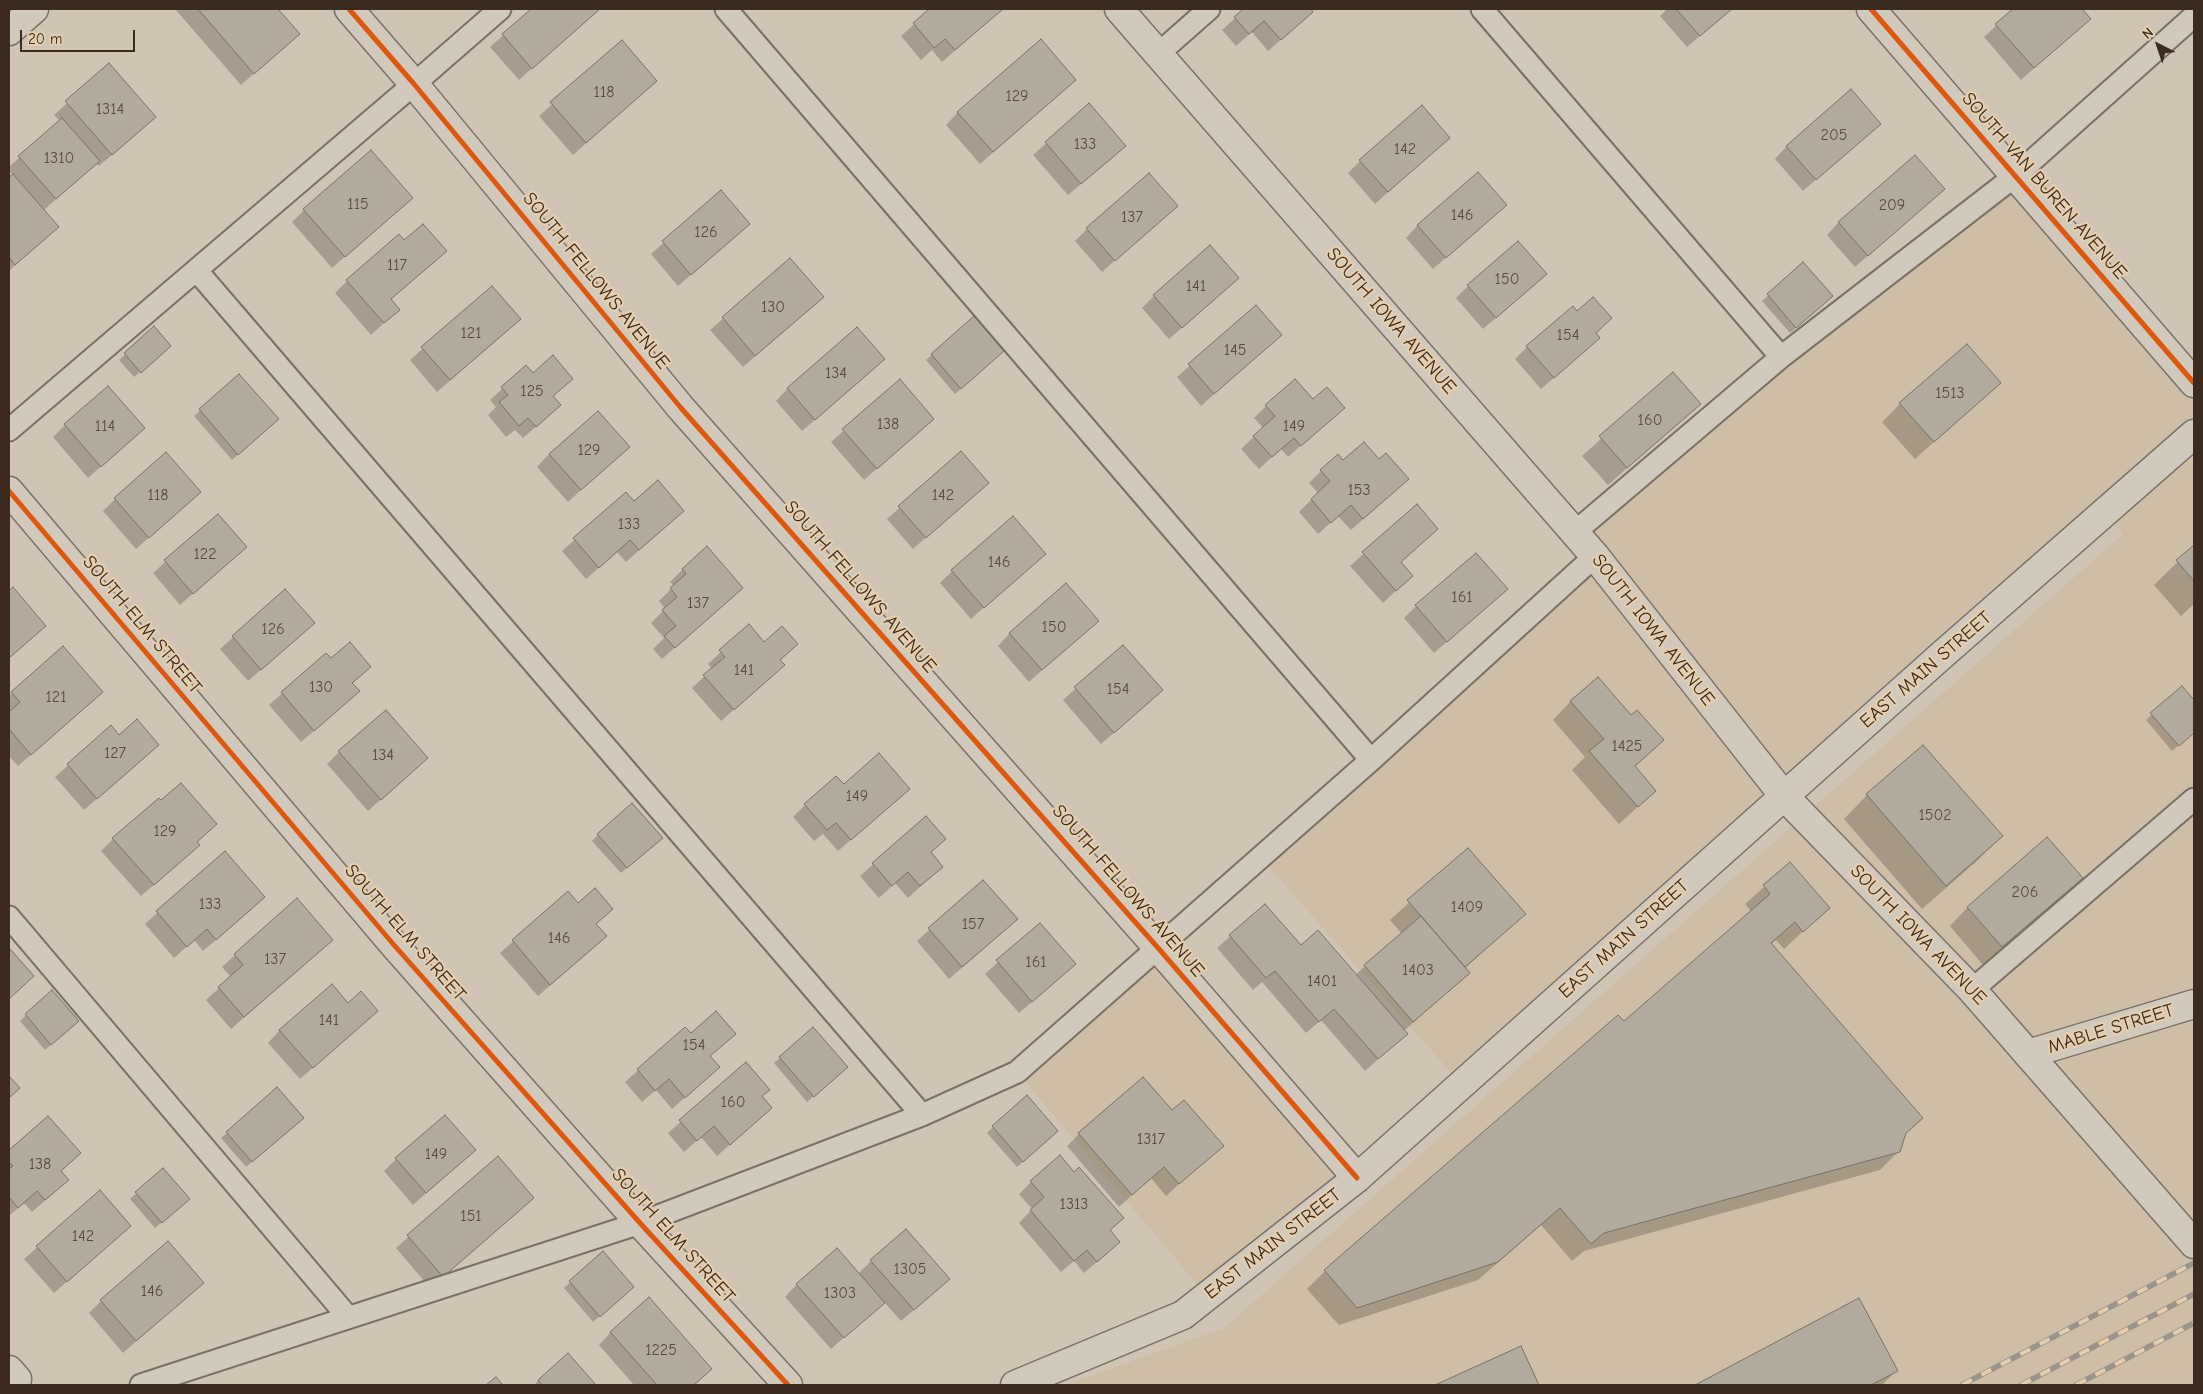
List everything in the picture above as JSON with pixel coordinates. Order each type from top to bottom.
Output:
[{"type":"street","points":[[9,32],[34,9]]},
{"type":"street","name":"SOUTH FELLOWS AVENUE","points":[[349,9],[414,84],[681,408],[1159,949],[1357,1178]]},
{"type":"street","name":"SOUTH IOWA AVENUE","points":[[1119,9],[1575,532],[1784,796],[1972,990],[2194,1244]]},
{"type":"street","name":"SOUTH VAN BUREN AVENUE","points":[[1871,9],[2194,383]]},
{"type":"street","name":"EAST MAIN STREET","points":[[1015,1385],[1183,1315],[1357,1178],[1784,796],[2194,434]]},
{"type":"street","name":"SOUTH ELM STREET","points":[[9,491],[394,945],[640,1223],[788,1385]]},
{"type":"street","name":"MABLE STREET","points":[[2028,1054],[2194,1004]]},
{"type":"street","points":[[9,1370],[17,1379],[16,1385]]},
{"type":"lane","points":[[9,430],[197,271],[500,9]]},
{"type":"lane","points":[[726,9],[1371,760]]},
{"type":"lane","points":[[1158,54],[1209,9]]},
{"type":"lane","points":[[1482,9],[1781,357]]},
{"type":"lane","points":[[1575,532],[1781,357],[2015,176],[2194,16]]},
{"type":"lane","points":[[197,271],[922,1115]]},
{"type":"lane","points":[[141,1385],[640,1223],[922,1115],[1017,1072],[1159,949],[1371,760],[1595,556]]},
{"type":"lane","points":[[1972,990],[2194,799]]},
{"type":"lane","points":[[9,917],[348,1317]]},
{"type":"shaded area","points":[[2015,176],[2194,383],[2194,434],[2180,447],[2194,464],[2194,1385],[1066,1385],[1224,1328],[2123,534],[2105,513],[1461,1084],[1261,858],[1595,556],[1575,532]]},
{"type":"shaded area","points":[[1159,949],[1357,1178],[1207,1296],[1017,1072]]},
{"type":"building","points":[[198,9],[278,9],[300,34],[254,74]]},
{"type":"building","points":[[531,9],[600,9],[532,69],[502,34]]},
{"type":"building","points":[[929,9],[1003,9],[955,50],[945,39],[934,48],[913,23]]},
{"type":"building","points":[[1243,9],[1311,9],[1313,12],[1281,40],[1264,21],[1249,34],[1234,17]]},
{"type":"building","points":[[1676,9],[1732,9],[1700,36]]},
{"type":"building","points":[[2013,9],[2082,9],[2091,19],[2034,68],[1995,24]]},
{"type":"building","points":[[1041,39],[1076,80],[993,152],[957,112]]},
{"type":"building","points":[[622,40],[657,81],[586,143],[550,102]]},
{"type":"building","points":[[109,63],[156,117],[112,155],[65,101]]},
{"type":"building","points":[[1851,89],[1881,124],[1816,180],[1786,146]]},
{"type":"building","points":[[1089,103],[1126,146],[1081,184],[1045,142]]},
{"type":"building","points":[[1422,105],[1450,138],[1388,192],[1359,160]]},
{"type":"building","points":[[62,118],[100,161],[56,199],[18,156]]},
{"type":"building","points":[[371,150],[413,198],[345,257],[303,209]]},
{"type":"building","points":[[1915,155],[1945,189],[1868,256],[1838,222]]},
{"type":"building","points":[[1478,172],[1507,205],[1446,258],[1417,225]]},
{"type":"building","points":[[1149,173],[1178,206],[1115,261],[1086,228]]},
{"type":"building","points":[[13,174],[59,227],[15,265],[9,257],[9,177]]},
{"type":"building","points":[[721,190],[750,224],[691,275],[662,241]]},
{"type":"building","points":[[423,224],[447,251],[391,299],[400,310],[384,323],[346,280],[399,234],[404,240]]},
{"type":"building","points":[[1518,241],[1547,274],[1496,318],[1467,285]]},
{"type":"building","points":[[1210,245],[1239,278],[1182,328],[1153,295]]},
{"type":"building","points":[[790,258],[824,297],[755,356],[722,317]]},
{"type":"building","points":[[1803,262],[1833,296],[1796,328],[1767,294]]},
{"type":"building","points":[[492,286],[521,319],[450,380],[421,347]]},
{"type":"building","points":[[1593,297],[1612,318],[1596,333],[1600,338],[1554,378],[1526,346],[1573,306],[1577,311]]},
{"type":"building","points":[[1256,305],[1282,335],[1214,394],[1188,364]]},
{"type":"building","points":[[974,316],[1004,351],[961,389],[931,354]]},
{"type":"building","points":[[154,326],[171,346],[141,373],[124,353]]},
{"type":"building","points":[[857,327],[885,359],[815,420],[787,388]]},
{"type":"building","points":[[1967,344],[2001,383],[1934,442],[1899,403]]},
{"type":"building","points":[[553,355],[573,379],[553,396],[561,405],[536,427],[528,418],[519,426],[499,402],[508,395],[501,387],[526,365],[533,373]]},
{"type":"building","points":[[1673,372],[1701,404],[1627,468],[1599,436]]},
{"type":"building","points":[[239,374],[279,419],[238,455],[199,409]]},
{"type":"building","points":[[900,379],[934,419],[877,469],[842,429]]},
{"type":"building","points":[[1295,379],[1313,399],[1327,387],[1345,408],[1301,446],[1294,438],[1272,457],[1253,436],[1275,416],[1265,405]]},
{"type":"building","points":[[108,386],[145,428],[101,467],[64,424]]},
{"type":"building","points":[[598,411],[630,447],[581,490],[549,454]]},
{"type":"building","points":[[1364,442],[1379,459],[1386,453],[1409,479],[1363,519],[1351,505],[1331,523],[1311,499],[1330,481],[1320,470],[1338,454],[1343,460]]},
{"type":"building","points":[[961,451],[989,483],[926,538],[898,506]]},
{"type":"building","points":[[166,452],[201,492],[149,538],[114,498]]},
{"type":"building","points":[[658,480],[684,511],[639,550],[630,540],[599,568],[573,538],[626,492],[634,501]]},
{"type":"building","points":[[1417,504],[1438,529],[1401,562],[1413,576],[1396,591],[1362,552]]},
{"type":"building","points":[[218,514],[247,547],[193,594],[164,560]]},
{"type":"building","points":[[1013,516],[1046,554],[984,608],[951,570]]},
{"type":"building","points":[[2194,545],[2194,581],[2176,560]]},
{"type":"building","points":[[707,546],[743,588],[675,648],[664,636],[676,626],[662,610],[677,597],[670,588],[686,574],[682,569]]},
{"type":"building","points":[[1476,553],[1508,589],[1447,642],[1415,605]]},
{"type":"building","points":[[1066,583],[1099,621],[1042,670],[1009,633]]},
{"type":"building","points":[[13,587],[46,626],[9,658],[9,591]]},
{"type":"building","points":[[285,589],[315,623],[261,670],[232,636]]},
{"type":"building","points":[[749,624],[764,642],[782,626],[798,644],[780,660],[785,665],[734,710],[703,675],[725,657],[719,650]]},
{"type":"building","points":[[350,642],[371,667],[352,683],[360,691],[314,731],[281,692],[326,653],[331,658]]},
{"type":"building","points":[[1123,645],[1163,690],[1114,733],[1074,687]]},
{"type":"building","points":[[63,646],[103,692],[31,755],[9,729],[9,712],[20,702],[11,692]]},
{"type":"building","points":[[1598,677],[1631,715],[1637,710],[1664,740],[1635,766],[1656,791],[1638,807],[1589,751],[1604,739],[1570,701]]},
{"type":"building","points":[[2182,686],[2194,700],[2194,733],[2179,746],[2150,713]]},
{"type":"building","points":[[386,710],[428,758],[381,800],[338,751]]},
{"type":"building","points":[[137,719],[159,745],[97,799],[67,764],[111,725],[119,735]]},
{"type":"building","points":[[1923,745],[2003,836],[1946,886],[1866,794]]},
{"type":"building","points":[[879,753],[910,789],[851,840],[836,823],[827,830],[804,804],[836,776],[844,784]]},
{"type":"building","points":[[181,783],[217,824],[197,842],[200,845],[154,885],[112,838],[159,798],[161,800]]},
{"type":"building","points":[[632,803],[663,838],[627,868],[597,834]]},
{"type":"building","points":[[926,816],[946,839],[931,852],[943,867],[920,886],[908,872],[892,886],[872,863]]},
{"type":"building","points":[[2047,837],[2083,878],[2002,947],[1967,907]]},
{"type":"building","points":[[1468,848],[1526,914],[1465,967],[1407,900]]},
{"type":"building","points":[[225,851],[265,897],[216,940],[207,929],[187,947],[156,911]]},
{"type":"building","points":[[1790,862],[1830,908],[1803,932],[1795,922],[1771,943],[1923,1118],[1906,1133],[1900,1152],[1604,1233],[1591,1244],[1560,1208],[1498,1262],[1357,1308],[1324,1270],[1618,1015],[1624,1021],[1770,894],[1763,885]]},
{"type":"building","points":[[983,880],[1018,919],[962,967],[928,928]]},
{"type":"building","points":[[595,888],[613,909],[596,924],[607,936],[550,985],[512,940],[568,891],[578,903]]},
{"type":"building","points":[[297,898],[333,940],[244,1017],[218,987],[243,965],[234,954]]},
{"type":"building","points":[[1265,904],[1301,945],[1318,930],[1408,1034],[1378,1059],[1334,1009],[1319,1022],[1275,971],[1266,978],[1229,935]]},
{"type":"building","points":[[1421,916],[1470,973],[1413,1022],[1364,965]]},
{"type":"building","points":[[1040,923],[1076,964],[1032,1002],[996,960]]},
{"type":"building","points":[[11,950],[34,976],[9,999],[9,951]]},
{"type":"building","points":[[332,984],[348,1003],[361,991],[378,1011],[313,1068],[279,1030]]},
{"type":"building","points":[[52,990],[79,1021],[51,1045],[25,1014]]},
{"type":"building","points":[[716,1011],[736,1034],[710,1056],[720,1067],[685,1098],[669,1079],[655,1091],[637,1069],[685,1027],[691,1033]]},
{"type":"building","points":[[813,1027],[848,1067],[814,1097],[779,1057]]},
{"type":"building","points":[[746,1062],[770,1090],[762,1096],[772,1108],[730,1145],[714,1126],[697,1141],[679,1120]]},
{"type":"building","points":[[9,1076],[20,1088],[9,1098]]},
{"type":"building","points":[[1143,1077],[1172,1110],[1184,1100],[1224,1146],[1179,1184],[1164,1167],[1132,1195],[1078,1133]]},
{"type":"building","points":[[277,1087],[304,1118],[252,1162],[226,1132]]},
{"type":"building","points":[[1027,1095],[1058,1131],[1023,1162],[992,1126]]},
{"type":"building","points":[[445,1115],[476,1150],[426,1193],[395,1158]]},
{"type":"building","points":[[48,1116],[81,1153],[61,1171],[69,1180],[45,1200],[37,1191],[18,1208],[9,1197],[9,1169],[13,1166],[9,1162],[9,1150]]},
{"type":"building","points":[[1060,1155],[1074,1172],[1079,1167],[1124,1218],[1110,1230],[1120,1242],[1097,1262],[1087,1250],[1074,1261],[1030,1210],[1044,1197],[1030,1181]]},
{"type":"building","points":[[498,1156],[534,1198],[443,1277],[407,1235]]},
{"type":"building","points":[[163,1168],[190,1199],[162,1223],[135,1192]]},
{"type":"building","points":[[100,1190],[131,1226],[67,1282],[36,1246]]},
{"type":"building","points":[[906,1229],[950,1279],[914,1310],[870,1260]]},
{"type":"building","points":[[168,1241],[204,1283],[136,1341],[100,1300]]},
{"type":"building","points":[[837,1248],[885,1303],[844,1338],[796,1284]]},
{"type":"building","points":[[603,1251],[634,1287],[600,1317],[569,1281]]},
{"type":"building","points":[[649,1297],[712,1369],[694,1385],[657,1385],[610,1332]]},
{"type":"building","points":[[1859,1298],[1898,1371],[1871,1385],[1695,1385]]},
{"type":"building","points":[[1521,1346],[1539,1385],[1435,1385]]},
{"type":"building","points":[[568,1353],[596,1385],[542,1385],[538,1380]]},
{"type":"building","points":[[496,1377],[503,1385],[486,1385]]},
{"type":"railway","points":[[1962,1385],[2194,1263]]},
{"type":"railway","points":[[2021,1385],[2194,1294]]},
{"type":"railway","points":[[2076,1385],[2194,1323]]},
{"type":"cycle path","points":[[349,9],[414,84],[681,408],[1159,949],[1357,1178]]},
{"type":"cycle path","points":[[1871,9],[2194,383]]},
{"type":"cycle path","points":[[9,491],[394,945],[640,1223],[788,1385]]}]
